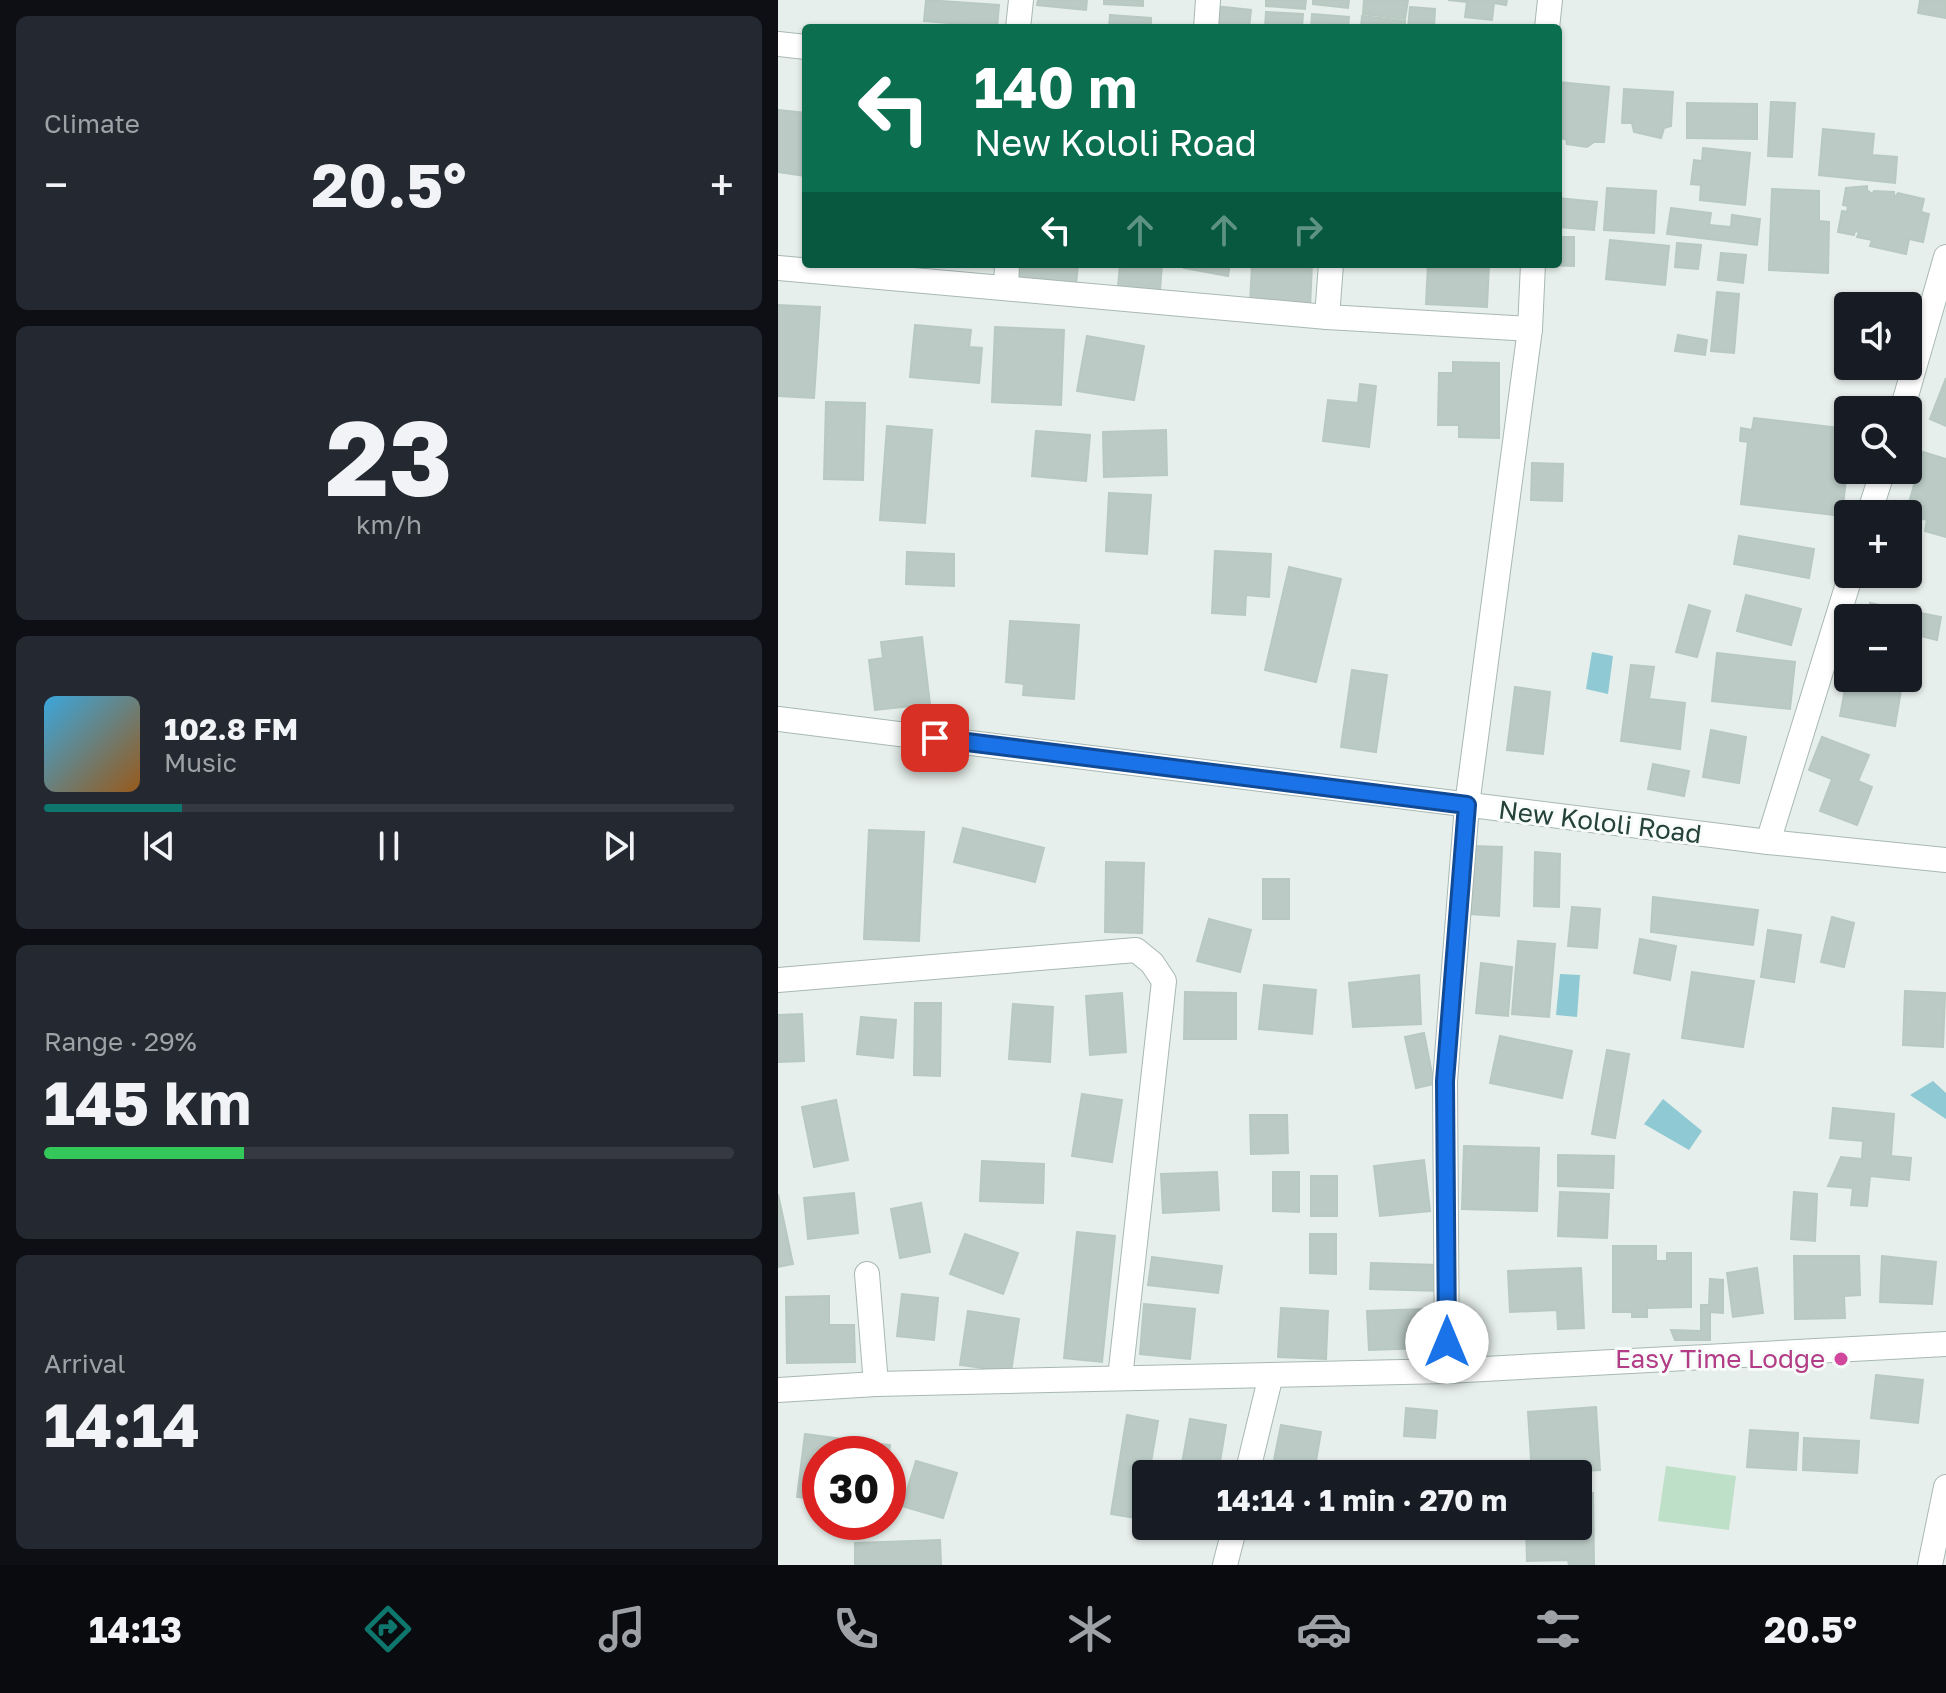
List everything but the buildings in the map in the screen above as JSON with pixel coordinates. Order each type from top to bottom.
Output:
[{"type":"street","points":[[1018,24],[1021,0]]},
{"type":"street","points":[[1206,24],[1208,0]]},
{"type":"street","points":[[1547,24],[1550,0]]},
{"type":"street","points":[[778,44],[802,47]]},
{"type":"street","points":[[1906,396],[1946,257]]},
{"type":"street","points":[[778,268],[1006,276],[1327,317],[1530,329]]},
{"type":"street","points":[[1327,317],[1331,268]]},
{"type":"street","points":[[1447,1371],[1445,1081],[1467,805],[1530,329],[1533,268]]},
{"type":"street","points":[[1768,842],[1847,588]]},
{"type":"street","name":"New Kololi Road","points":[[778,719],[1768,842],[1946,860]]},
{"type":"street","points":[[778,980],[1136,950],[1152,963],[1164,981],[1120,1378]]},
{"type":"street","points":[[867,1274],[876,1384]]},
{"type":"street","points":[[778,1390],[876,1384],[1447,1371],[1946,1344]]},
{"type":"street","points":[[1250,1460],[1271,1375]]},
{"type":"street","points":[[1930,1565],[1946,1487]]},
{"type":"street","points":[[1225,1565],[1231,1540]]},
{"type":"green space","points":[[1666,1466],[1736,1476],[1729,1530],[1658,1521]]},
{"type":"water","points":[[1592,652],[1613,656],[1608,694],[1586,689]]},
{"type":"water","points":[[1560,974],[1580,975],[1577,1017],[1556,1015]]},
{"type":"water","points":[[1933,1081],[1946,1093],[1946,1119],[1910,1095]]},
{"type":"water","points":[[1663,1099],[1702,1131],[1689,1150],[1644,1124]]},
{"type":"place","name":"Easy Time Lodge","points":[[1841,1359]]},
{"type":"route","points":[[935,738],[1467,805],[1445,1081],[1447,1342]]}]
